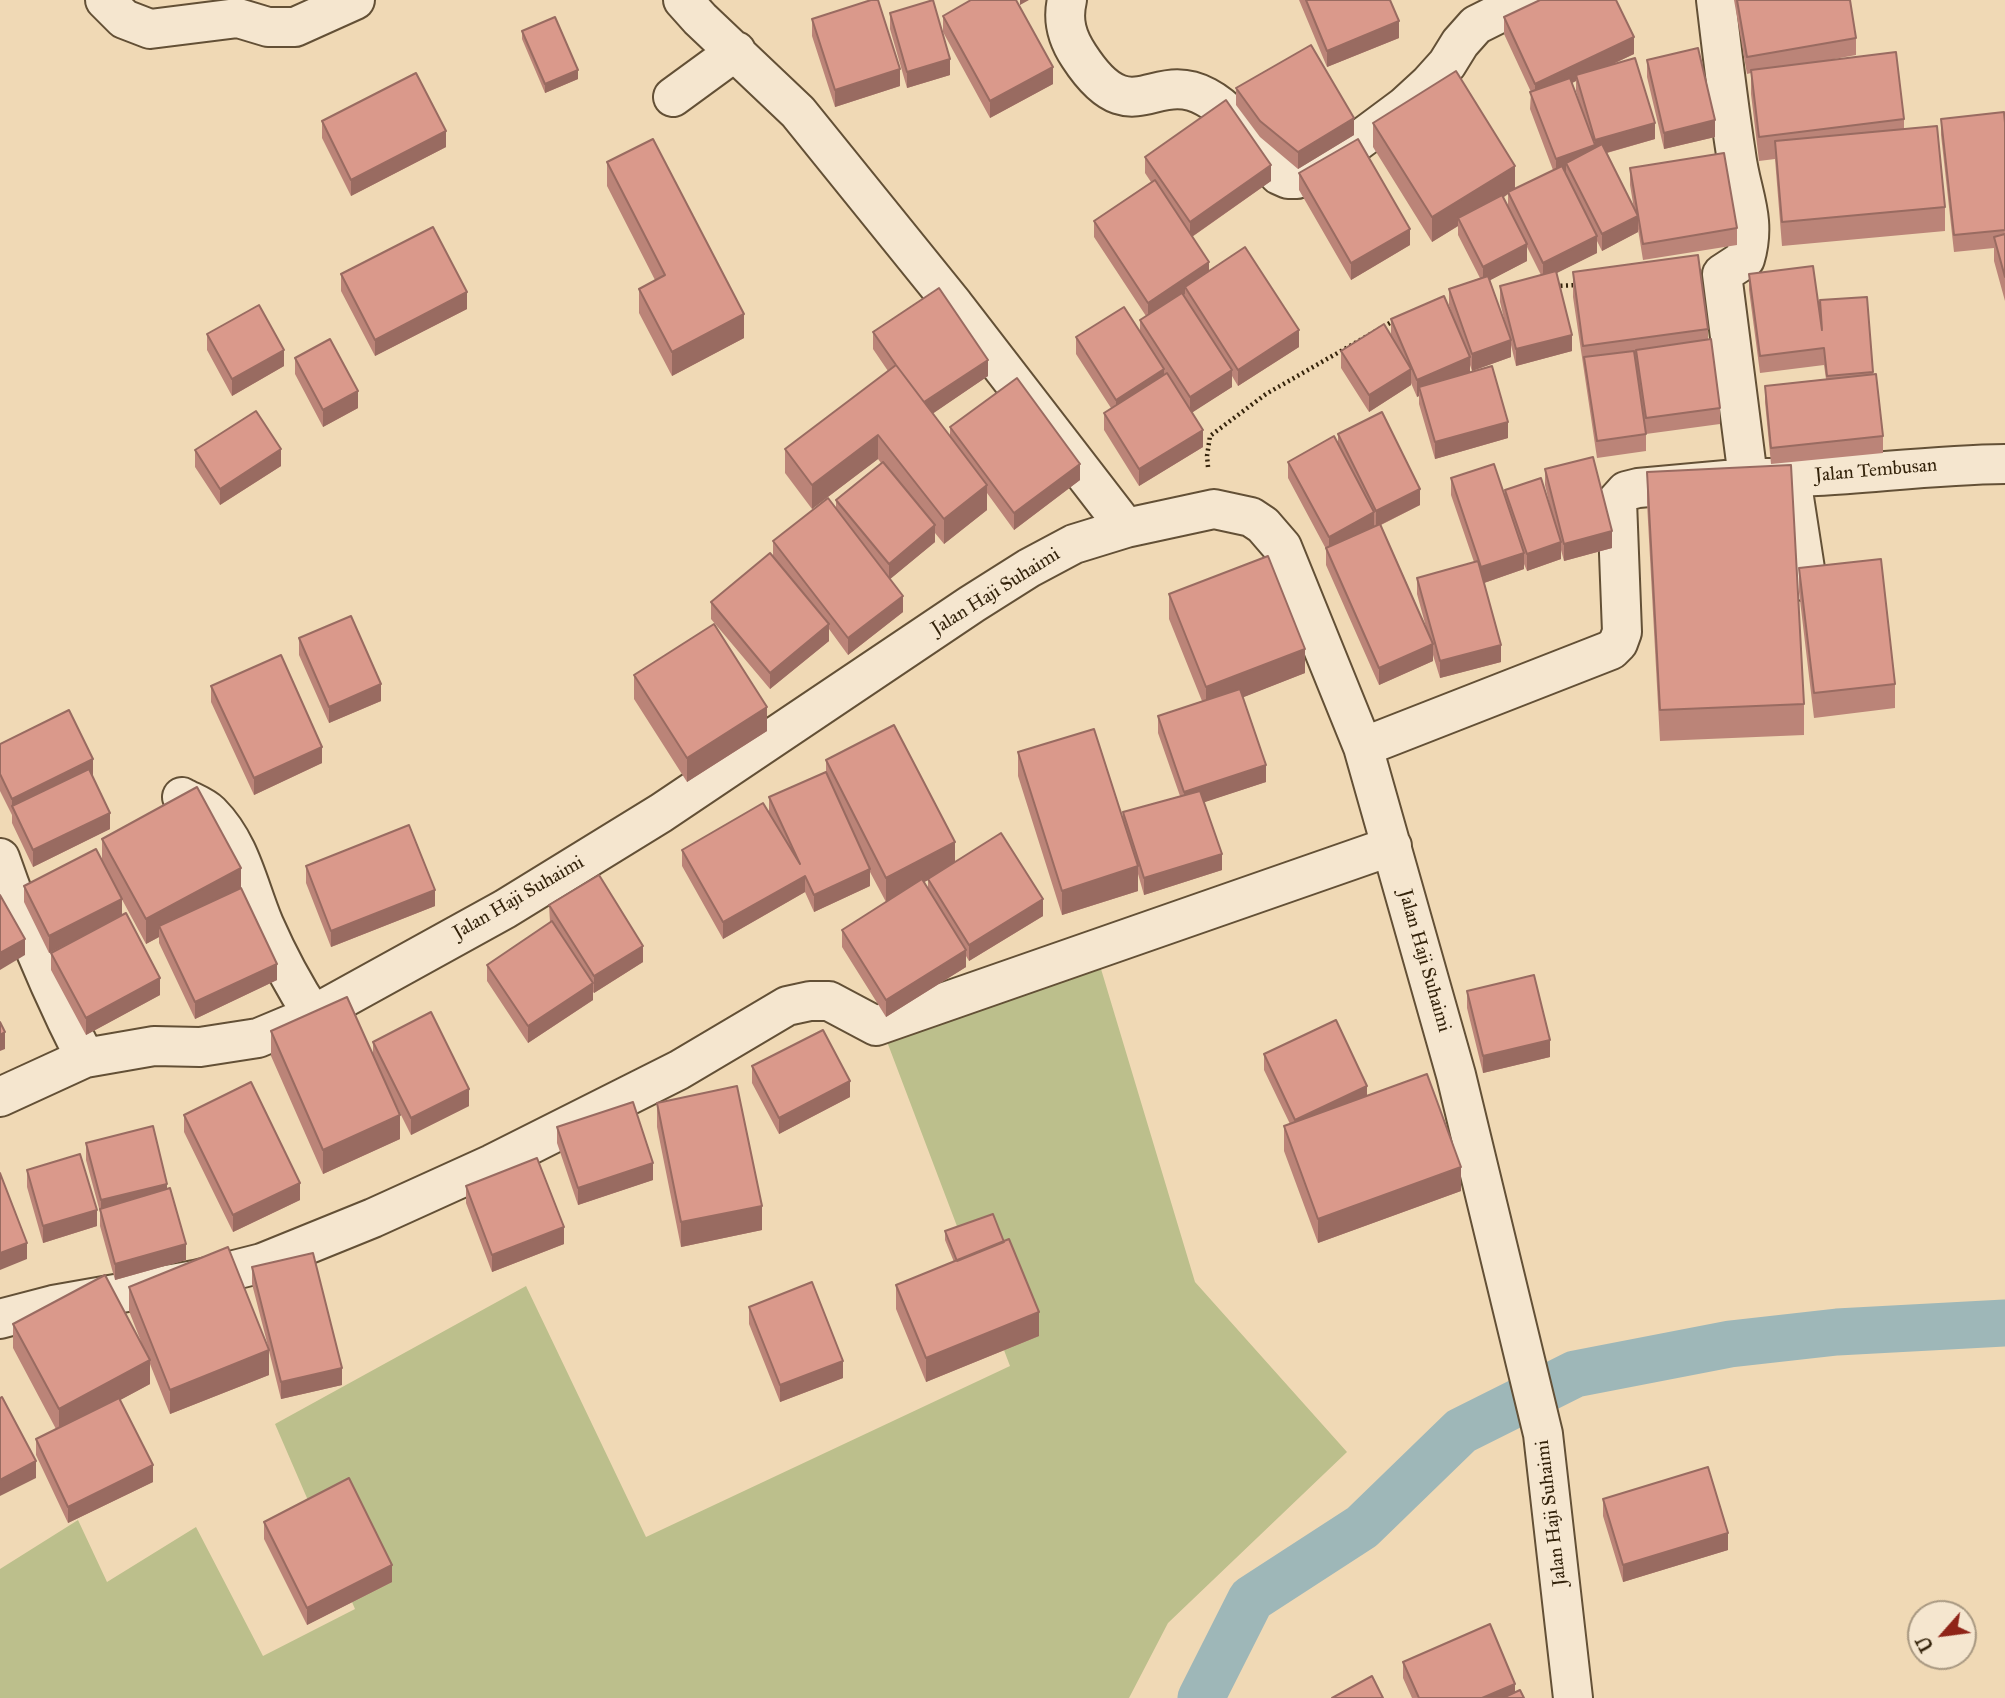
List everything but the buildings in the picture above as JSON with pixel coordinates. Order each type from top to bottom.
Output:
[{"type":"street","points":[[105,0],[124,19],[150,29],[238,18],[268,27],[295,27],[355,0]]},
{"type":"street","points":[[683,0],[798,112],[954,305],[1126,528]]},
{"type":"street","points":[[1066,0],[1063,15],[1072,46],[1101,85],[1119,96],[1137,98],[1182,90],[1204,95],[1229,113],[1279,176],[1297,179],[1319,170],[1405,106],[1447,64],[1476,25],[1526,0]]},
{"type":"street","points":[[1716,0],[1736,158],[1749,213],[1751,240],[1745,259],[1722,274],[1748,478]]},
{"type":"street","points":[[673,97],[736,51]]},
{"type":"street","name":"Jalan Tembusan","points":[[1363,747],[1611,650],[1618,643],[1622,632],[1617,500],[1626,491],[1748,478],[1791,478],[1951,464],[2005,464]]},
{"type":"street","points":[[1791,478],[1807,582]]},
{"type":"street","name":"Jalan Haji Suhaimi","points":[[0,1097],[85,1058],[154,1046],[200,1047],[258,1038],[313,1015],[505,909],[661,813],[1029,568],[1073,544],[1126,528],[1214,509],[1251,517],[1263,524],[1282,547],[1363,747],[1456,1075],[1543,1434],[1573,1698]]},
{"type":"street","points":[[182,797],[209,812],[236,849],[277,953],[294,987],[313,1015]]},
{"type":"street","points":[[0,1319],[53,1305],[195,1280],[274,1258],[373,1218],[492,1164],[679,1070],[787,1006],[810,1001],[828,1001],[876,1026],[1392,846]]},
{"type":"street","points":[[0,858],[27,933],[85,1058]]},
{"type":"path","points":[[1549,286],[1589,285]]},
{"type":"path","points":[[1214,509],[1207,456],[1210,436],[1266,394],[1325,358],[1402,317]]},
{"type":"green space","points":[[1092,939],[1195,1282],[1347,1452],[1168,1623],[1129,1698],[0,1698],[0,1569],[78,1520],[107,1582],[196,1527],[263,1656],[355,1609],[275,1424],[526,1286],[646,1537],[1010,1366],[886,1039]]},
{"type":"waterway","points":[[1201,1698],[1251,1599],[1362,1527],[1461,1431],[1575,1374],[1730,1344],[1837,1332],[2005,1323]]}]
